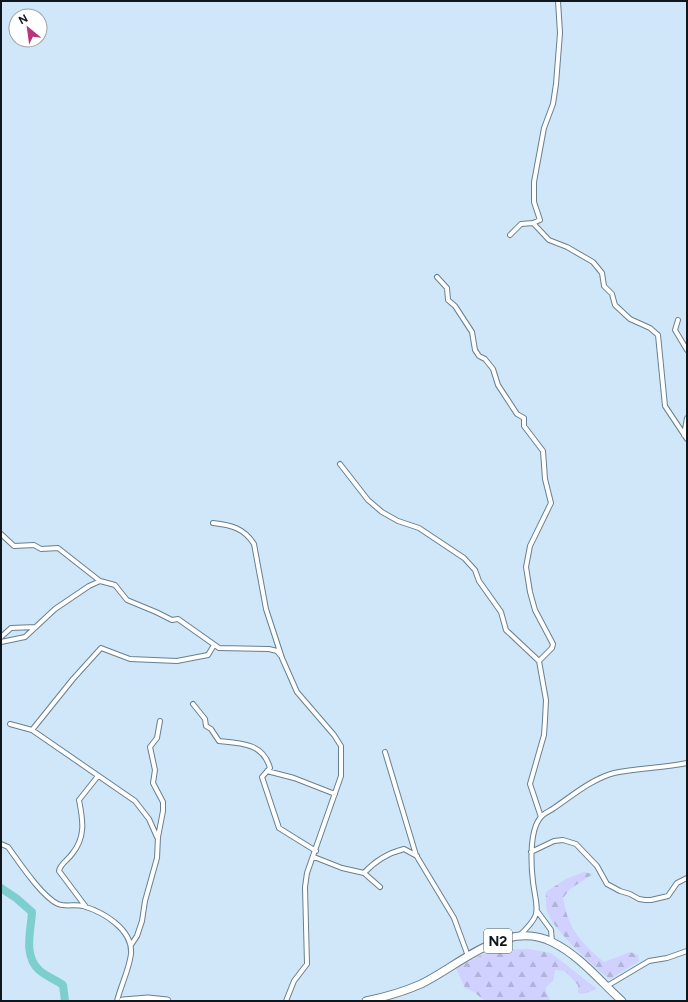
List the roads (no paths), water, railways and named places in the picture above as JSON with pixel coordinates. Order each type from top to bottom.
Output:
[{"type":"highway","name":"N2","points":[[366,1001],[383,998],[416,986],[492,943],[518,936],[541,938],[552,942],[578,959],[622,1001]]},
{"type":"highway","points":[[123,1001],[148,999],[167,1001]]},
{"type":"street","points":[[510,235],[521,224],[533,223],[540,220],[534,202],[534,182],[544,128],[553,104],[556,84],[560,33],[558,1]]},
{"type":"street","points":[[533,223],[549,240],[567,247],[593,262],[602,273],[604,286],[612,294],[615,305],[630,319],[650,328],[658,335],[665,406],[687,439]]},
{"type":"street","points":[[437,277],[447,288],[448,300],[455,306],[472,332],[475,350],[493,369],[498,385],[517,414],[524,418],[524,426],[543,451],[545,479],[551,503],[530,546],[526,567],[530,592],[535,610],[553,644],[552,648],[539,661]]},
{"type":"street","points":[[678,320],[675,330],[687,350]]},
{"type":"street","points":[[684,435],[687,418]]},
{"type":"street","points":[[340,464],[368,500],[382,512],[398,521],[419,528],[464,558],[475,570],[479,581],[501,612],[506,630],[539,661],[546,700],[544,736],[530,784],[541,817]]},
{"type":"street","points":[[213,523],[240,529],[249,536],[254,544],[266,609],[282,658],[297,692],[334,735],[341,746],[341,776],[314,857],[307,873],[305,887],[307,964],[294,981],[286,1001]]},
{"type":"street","points":[[1,534],[14,546],[34,545],[41,549],[58,548],[100,581],[115,585],[126,600],[172,620],[178,619],[219,648],[269,649],[277,651],[282,658]]},
{"type":"street","points":[[1,642],[25,637],[65,602],[100,581]]},
{"type":"street","points":[[1,637],[11,628],[36,627]]},
{"type":"street","points":[[32,730],[73,679],[101,648],[130,659],[177,661],[208,655],[214,645]]},
{"type":"street","points":[[193,704],[205,719],[206,726],[211,729],[219,741],[248,745],[261,751],[267,758],[270,768],[262,777],[279,828],[316,851]]},
{"type":"street","points":[[131,945],[137,936],[142,920],[144,901],[157,858],[163,802],[153,783],[155,770],[150,747],[157,738],[160,721]]},
{"type":"street","points":[[10,724],[32,730],[135,801],[149,819],[158,838]]},
{"type":"street","points":[[385,752],[403,816],[417,856],[454,918],[468,956]]},
{"type":"street","points":[[518,936],[534,922],[537,910],[531,852],[534,831],[541,817],[594,780],[615,773],[687,763]]},
{"type":"street","points":[[266,771],[294,778],[335,794]]},
{"type":"street","points":[[86,907],[59,871],[60,867],[73,853],[83,832],[83,818],[79,800],[98,776]]},
{"type":"street","points":[[531,852],[554,841],[563,840],[576,844],[597,866],[607,884],[639,899],[651,900],[668,896],[677,883],[687,878]]},
{"type":"street","points":[[1,844],[8,848],[40,889],[58,904],[86,907],[96,911],[116,924],[127,936],[131,945],[131,954],[127,973],[117,1001]]},
{"type":"street","points":[[364,873],[372,864],[396,851],[404,849],[417,856]]},
{"type":"street","points":[[314,857],[342,868],[364,873],[380,886]]},
{"type":"street","points":[[537,910],[551,930],[552,942]]},
{"type":"street","points":[[606,986],[649,961],[667,958],[687,951]]},
{"type":"waterway","points":[[1,888],[16,898],[32,912],[29,942],[31,957],[39,970],[63,985],[65,1001]]}]
